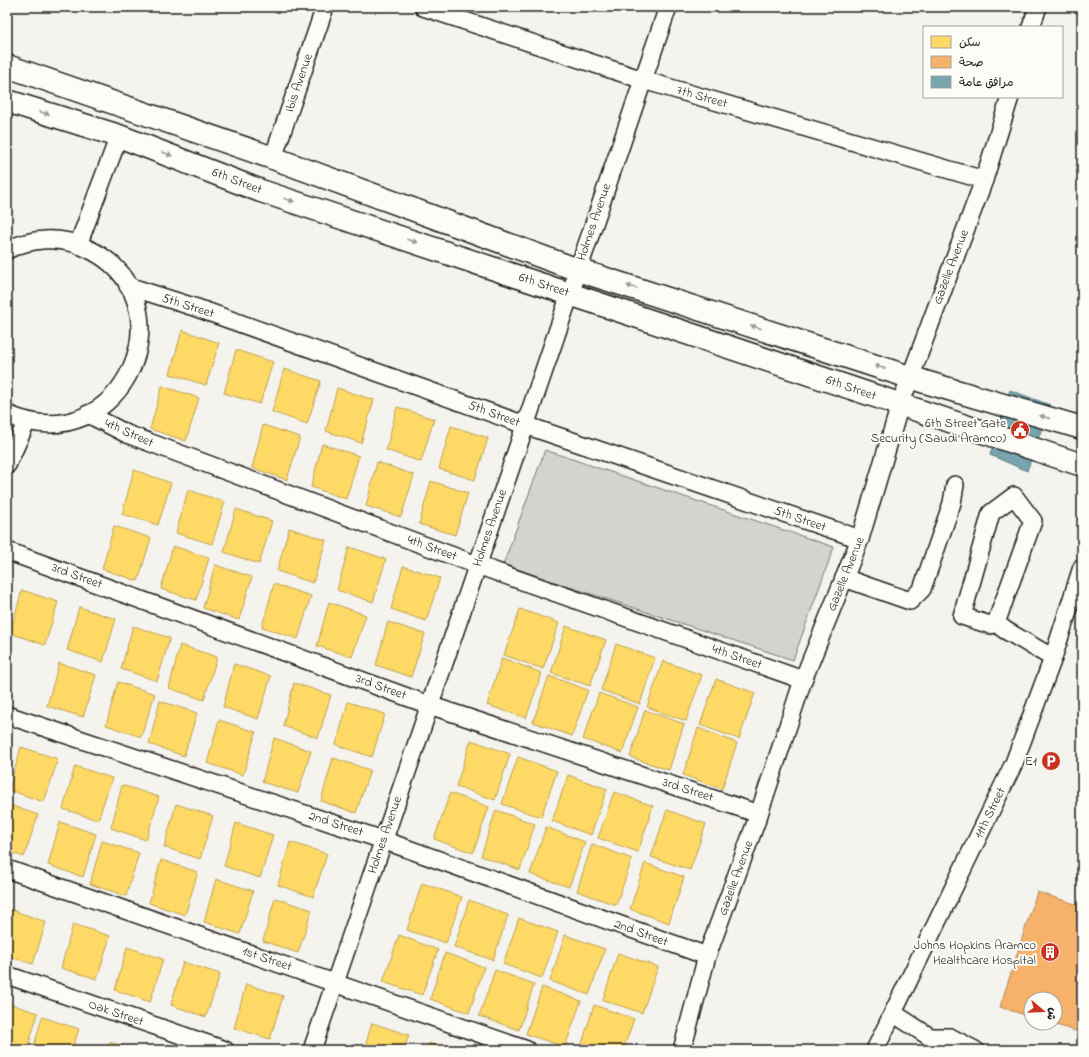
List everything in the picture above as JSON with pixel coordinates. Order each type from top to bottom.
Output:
[{"type":"main road","name":"6th Street","points":[[7,66],[273,158],[578,270],[910,377],[1082,428]]},
{"type":"main road","name":"6th Street","points":[[7,101],[119,136],[261,190],[1082,465]]},
{"type":"street","name":"Ibis Avenue","points":[[273,158],[325,7]]},
{"type":"street","name":"7th Street","points":[[423,7],[643,80],[984,180]]},
{"type":"street","name":"Holmes Avenue","points":[[312,1050],[668,7]]},
{"type":"street","points":[[1031,26],[1038,7]]},
{"type":"street","name":"Gazelle Avenue","points":[[682,1050],[707,956],[759,814],[803,680],[860,539],[900,404],[984,180],[1010,98]]},
{"type":"street","points":[[78,245],[119,136]]},
{"type":"street","points":[[7,250],[22,244],[43,240],[64,241],[78,245],[104,258],[128,286],[136,305],[139,319],[139,340],[135,362],[121,387],[101,407],[88,414],[61,423],[47,424],[27,421],[7,414]]},
{"type":"street","name":"5th Street","points":[[128,286],[197,308],[525,425],[860,539]]},
{"type":"street","name":"4th Street","points":[[88,414],[127,434],[477,565],[803,680]]},
{"type":"street","points":[[7,465],[27,421]]},
{"type":"street","points":[[844,578],[910,601],[922,589],[952,503],[955,485]]},
{"type":"street","points":[[1014,496],[1033,521],[996,623],[990,626],[962,616],[991,513],[1014,496]]},
{"type":"street","name":"3rd Street","points":[[7,551],[429,705],[759,814]]},
{"type":"street","name":"11th Street","points":[[875,1050],[1014,763],[1053,658],[1082,567]]},
{"type":"street","points":[[996,623],[1005,630],[1053,658]]},
{"type":"street","name":"2nd Street","points":[[7,714],[384,840],[707,956]]},
{"type":"street","name":"1st Street","points":[[7,869],[527,1050]]},
{"type":"street","name":"Oak Street","points":[[7,975],[225,1050]]},
{"type":"street","points":[[893,1013],[930,1037],[950,1037],[975,1050]]},
{"type":"shaded area","points":[[545,450],[834,547],[793,660],[503,565]]},
{"type":"building: سكن","points":[[182,330],[219,343],[206,385],[170,374]]},
{"type":"building: سكن","points":[[236,350],[273,362],[260,404],[224,393]]},
{"type":"building: سكن","points":[[284,369],[321,381],[307,424],[272,412]]},
{"type":"building: سكن","points":[[162,386],[199,398],[186,441],[150,429]]},
{"type":"building: سكن","points":[[337,388],[374,400],[361,443],[326,431]]},
{"type":"building: سكن","points":[[397,407],[434,419],[421,462],[386,450]]},
{"type":"building: سكن","points":[[263,425],[300,437],[287,480],[252,468]]},
{"type":"building: سكن","points":[[451,426],[488,438],[475,480],[439,469]]},
{"type":"building: سكن","points":[[322,444],[359,456],[346,499],[311,487]]},
{"type":"building: سكن","points":[[377,462],[414,475],[401,517],[366,506]]},
{"type":"building: سكن","points":[[134,470],[171,483],[158,525],[122,514]]},
{"type":"building: سكن","points":[[431,481],[468,493],[455,535],[419,524]]},
{"type":"building: سكن","points":[[188,490],[225,502],[212,544],[176,533]]},
{"type":"building: سكن","points":[[236,509],[272,521],[259,564],[224,552]]},
{"type":"building: سكن","points":[[114,526],[151,538],[138,581],[102,569]]},
{"type":"building: سكن","points":[[289,528],[326,540],[313,583],[277,571]]},
{"type":"building: سكن","points":[[173,546],[209,558],[196,600],[161,589]]},
{"type":"building: سكن","points":[[349,547],[386,559],[373,602],[337,590]]},
{"type":"building: سكن","points":[[215,565],[252,577],[239,620],[203,608]]},
{"type":"building: سكن","points":[[403,566],[440,578],[426,621],[391,609]]},
{"type":"building: سكن","points":[[274,584],[311,596],[298,639],[262,627]]},
{"type":"building: سكن","points":[[22,590],[58,602],[45,645],[10,633]]},
{"type":"building: سكن","points":[[329,602],[366,615],[352,657],[317,646]]},
{"type":"building: سكن","points":[[79,607],[116,619],[103,662],[67,650]]},
{"type":"building: سكن","points":[[520,609],[559,623],[543,669],[504,655]]},
{"type":"building: سكن","points":[[388,622],[425,634],[411,677],[376,665]]},
{"type":"building: سكن","points":[[133,626],[170,638],[157,681],[121,669]]},
{"type":"building: سكن","points":[[566,626],[606,640],[590,686],[551,673]]},
{"type":"building: سكن","points":[[616,644],[655,658],[640,704],[601,690]]},
{"type":"building: سكن","points":[[180,645],[217,657],[204,700],[169,688]]},
{"type":"building: سكن","points":[[502,658],[542,673],[526,718],[487,705]]},
{"type":"building: سكن","points":[[663,661],[702,675],[686,721],[647,707]]},
{"type":"building: سكن","points":[[59,663],[96,675],[83,717],[47,706]]},
{"type":"building: سكن","points":[[234,664],[271,676],[258,719],[223,707]]},
{"type":"building: سكن","points":[[549,676],[588,690],[572,736],[533,722]]},
{"type":"building: سكن","points":[[716,679],[755,693],[739,739],[700,725]]},
{"type":"building: سكن","points":[[118,682],[155,694],[141,737],[106,725]]},
{"type":"building: سكن","points":[[294,683],[331,695],[318,738],[283,726]]},
{"type":"building: سكن","points":[[599,693],[638,707],[622,753],[583,739]]},
{"type":"building: سكن","points":[[160,701],[197,713],[184,756],[149,744]]},
{"type":"building: سكن","points":[[348,702],[385,714],[372,757],[336,745]]},
{"type":"building: سكن","points":[[645,710],[684,724],[669,770],[630,757]]},
{"type":"building: سكن","points":[[219,720],[256,732],[243,775],[207,763]]},
{"type":"building: سكن","points":[[698,728],[737,743],[722,789],[683,775]]},
{"type":"building: سكن","points":[[274,738],[311,751],[298,793],[262,782]]},
{"type":"building: سكن","points":[[471,740],[510,754],[495,800],[456,786]]},
{"type":"building: سكن","points":[[21,747],[58,759],[44,802],[9,790]]},
{"type":"building: سكن","points":[[518,757],[557,771],[541,817],[502,804]]},
{"type":"building: سكن","points":[[333,758],[370,770],[356,813],[321,801]]},
{"type":"building: سكن","points":[[75,766],[112,778],[98,820],[63,809]]},
{"type":"building: سكن","points":[[568,775],[607,789],[591,835],[552,821]]},
{"type":"building: سكن","points":[[122,785],[159,797],[146,840],[111,828]]},
{"type":"building: سكن","points":[[614,792],[653,806],[638,852],[598,838]]},
{"type":"building: سكن","points":[[450,793],[489,807],[473,853],[434,839]]},
{"type":"building: سكن","points":[[7,804],[38,815],[24,857],[7,851]]},
{"type":"building: سكن","points":[[176,804],[213,816],[200,859],[164,847]]},
{"type":"building: سكن","points":[[496,810],[535,824],[520,870],[481,856]]},
{"type":"building: سكن","points":[[667,810],[706,824],[690,870],[651,857]]},
{"type":"building: سكن","points":[[60,822],[96,834],[83,877],[48,865]]},
{"type":"building: سكن","points":[[236,823],[273,835],[260,878],[224,866]]},
{"type":"building: سكن","points":[[546,827],[585,842],[569,887],[530,874]]},
{"type":"building: سكن","points":[[102,841],[139,853],[126,896],[90,884]]},
{"type":"building: سكن","points":[[290,842],[327,854],[313,897],[278,885]]},
{"type":"building: سكن","points":[[592,844],[632,859],[616,905],[577,891]]},
{"type":"building: سكن","points":[[161,860],[198,872],[185,915],[149,903]]},
{"type":"building: سكن","points":[[645,863],[684,877],[669,923],[630,909]]},
{"type":"building: سكن","points":[[216,879],[253,891],[240,934],[204,922]]},
{"type":"building: سكن","points":[[422,883],[462,897],[446,943],[407,930]]},
{"type":"building: سكن","points":[[275,898],[312,910],[298,953],[263,941]]},
{"type":"building: سكن","points":[[469,900],[508,915],[493,960],[454,947]]},
{"type":"building: سكن","points":[[9,909],[46,922],[33,964],[7,956],[7,917]]},
{"type":"building: سكن","points":[[519,918],[558,932],[542,978],[503,964]]},
{"type":"building: سكن","points":[[73,924],[110,936],[97,979],[61,968]]},
{"type":"building: سكن","points":[[399,935],[438,950],[422,995],[383,982]]},
{"type":"building: سكن","points":[[565,935],[605,949],[589,995],[550,981]]},
{"type":"building: سكن","points":[[127,947],[163,959],[150,1002],[115,990]]},
{"type":"building: سكن","points":[[445,953],[484,967],[469,1013],[430,999]]},
{"type":"building: سكن","points":[[618,953],[658,967],[642,1013],[603,1000]]},
{"type":"building: سكن","points":[[183,962],[220,974],[206,1017],[171,1005]]},
{"type":"building: سكن","points":[[495,970],[534,984],[519,1030],[479,1016]]},
{"type":"building: سكن","points":[[246,984],[283,996],[270,1039],[234,1028]]},
{"type":"building: سكن","points":[[542,987],[581,1001],[565,1047],[526,1034]]},
{"type":"building: سكن","points":[[7,1003],[38,1013],[27,1050],[7,1050]]},
{"type":"building: سكن","points":[[594,1005],[634,1019],[623,1050],[580,1050]]},
{"type":"building: سكن","points":[[42,1017],[79,1029],[72,1050],[33,1050]]},
{"type":"building: سكن","points":[[372,1023],[409,1035],[404,1050],[364,1050]]},
{"type":"building: سكن","points":[[110,1042],[135,1050],[108,1050]]},
{"type":"building: سكن","points":[[429,1043],[450,1050],[427,1050]]},
{"type":"building: صحة","name":"Johns Hopkins Aramco Healthcare Hospital","points":[[1037,892],[1082,906],[1082,1033],[1063,1027],[1063,991],[1023,991],[1023,1014],[1000,1007]]},
{"type":"building: صحة","points":[[1032,1046],[1076,1049],[1030,1050]]},
{"type":"building: مرافق عامة","name":"6th Street Gate Security (Saudi Aramco)","points":[[1010,390],[1050,405],[1027,471],[990,455]]},
{"type":"place","name":"6th Street Gate Security (Saudi Aramco)","points":[[1020,430]]},
{"type":"place","name":"E1","points":[[1051,761]]},
{"type":"place","name":"Johns Hopkins Aramco Healthcare Hospital","points":[[1050,952]]}]
